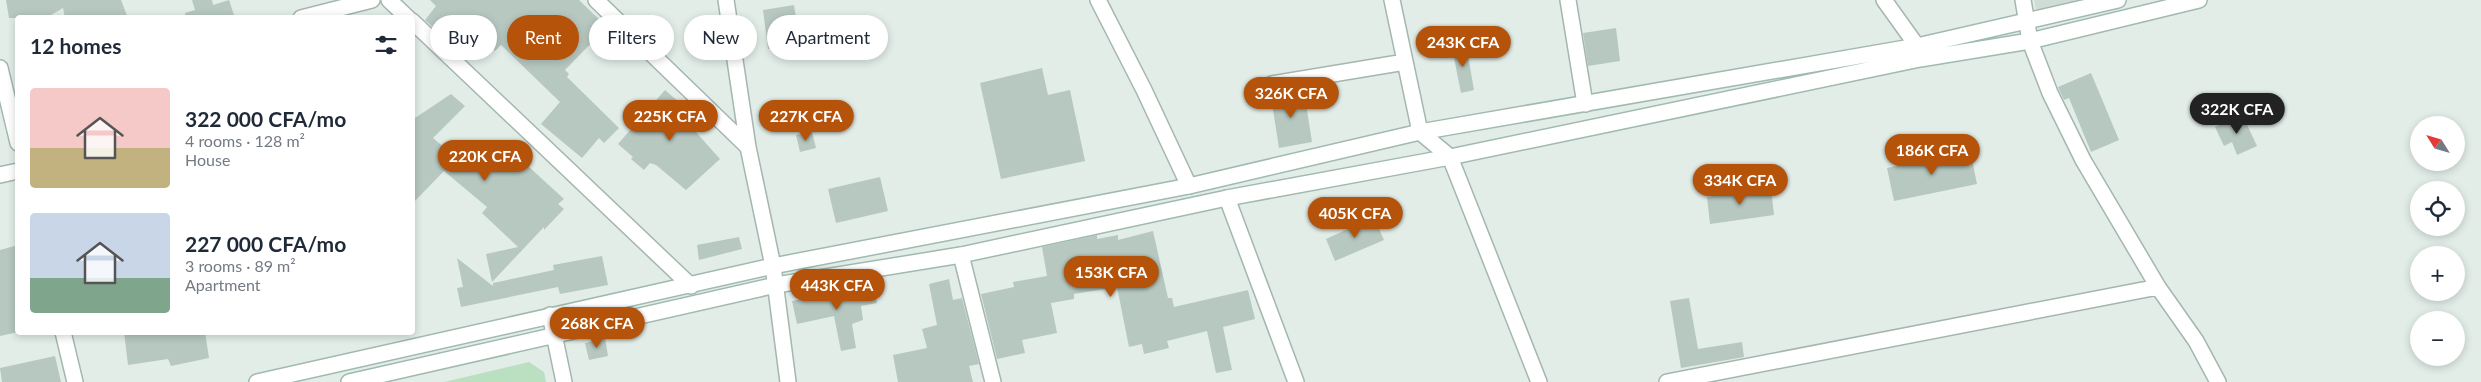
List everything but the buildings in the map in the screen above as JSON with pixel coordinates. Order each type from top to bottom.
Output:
[{"type":"main road","points":[[313,15],[372,0]]},
{"type":"main road","points":[[389,0],[405,15]]},
{"type":"main road","points":[[596,0],[748,147]]},
{"type":"main road","points":[[726,0],[748,147],[773,266],[788,382]]},
{"type":"main road","points":[[1098,0],[1144,90],[1189,186]]},
{"type":"main road","points":[[1392,0],[1420,132],[1450,157],[1539,382]]},
{"type":"main road","points":[[1568,0],[1585,104]]},
{"type":"main road","points":[[1884,0],[1917,46]]},
{"type":"main road","points":[[2023,0],[2028,20],[2030,41],[2050,93],[2083,160],[2158,287],[2196,341],[2218,382]]},
{"type":"main road","points":[[257,382],[550,315],[691,286],[773,266],[1189,186],[1420,132],[1917,46],[2118,0]]},
{"type":"main road","points":[[349,382],[776,285],[961,256],[1227,198],[1450,157],[1920,59],[2030,41],[2199,0]]},
{"type":"main road","points":[[415,25],[691,286]]},
{"type":"main road","points":[[1272,84],[1405,62]]},
{"type":"main road","points":[[0,68],[11,89],[15,120]]},
{"type":"main road","points":[[1755,75],[1758,94]]},
{"type":"main road","points":[[0,175],[15,172]]},
{"type":"main road","points":[[1227,198],[1296,382]]},
{"type":"main road","points":[[961,256],[993,382]]},
{"type":"main road","points":[[1667,382],[2158,287]]},
{"type":"main road","points":[[550,315],[564,382]]},
{"type":"main road","points":[[63,335],[75,382]]},
{"type":"shaded area","points":[[2034,0],[2110,0],[2038,18]]},
{"type":"green space","points":[[529,362],[544,372],[546,382],[444,382]]}]
